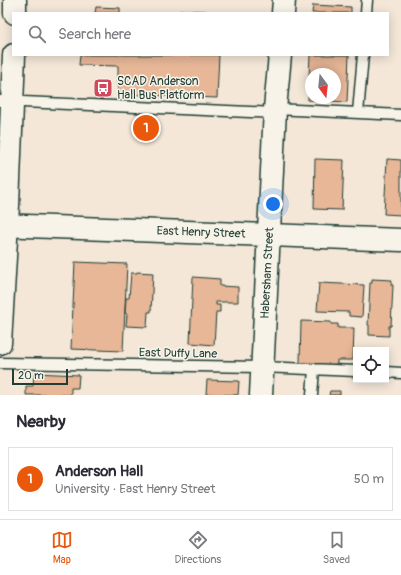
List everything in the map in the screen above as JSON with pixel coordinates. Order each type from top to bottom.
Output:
[{"type":"main road","points":[[15,0],[15,12]]},
{"type":"main road","points":[[283,12],[284,0]]},
{"type":"main road","points":[[0,343],[6,101],[14,56]]},
{"type":"main road","name":"Habersham Street","points":[[260,395],[275,111],[280,56]]},
{"type":"main road","name":"East Henry Street","points":[[3,225],[401,240]]},
{"type":"lane","points":[[366,12],[367,0]]},
{"type":"lane","points":[[358,113],[363,56]]},
{"type":"lane","points":[[6,101],[401,115]]},
{"type":"lane","name":"East Duffy Lane","points":[[0,363],[262,367],[353,371]]},
{"type":"lane","points":[[312,395],[314,369]]},
{"type":"lane","points":[[389,372],[401,372]]},
{"type":"building","points":[[313,5],[351,7],[351,12],[312,12]]},
{"type":"building","points":[[96,7],[120,8],[120,12],[95,12]]},
{"type":"building","points":[[180,10],[206,11],[206,12],[180,12]]},
{"type":"building","points":[[80,56],[219,56],[217,98],[118,94],[118,66],[79,65]]},
{"type":"building","points":[[310,56],[349,56],[347,102],[341,102],[341,68],[309,68]]},
{"type":"building","points":[[315,159],[344,160],[342,210],[314,209]]},
{"type":"building","points":[[387,159],[401,160],[401,215],[384,214]]},
{"type":"building","points":[[75,262],[127,264],[123,351],[71,349]]},
{"type":"building","points":[[131,273],[153,273],[151,312],[148,312],[147,327],[126,326],[126,298],[129,298]]},
{"type":"building","points":[[193,277],[220,279],[220,286],[238,287],[238,302],[216,302],[216,305],[220,305],[220,312],[216,312],[214,345],[190,343]]},
{"type":"building","points":[[372,279],[392,280],[391,326],[389,326],[389,336],[369,335],[370,283],[372,283]]},
{"type":"building","points":[[319,283],[364,285],[362,317],[349,316],[349,312],[317,311]]},
{"type":"building","points":[[301,321],[331,322],[331,324],[338,324],[338,328],[354,328],[353,360],[337,360],[337,364],[329,365],[300,363]]},
{"type":"building","points":[[34,373],[79,375],[78,388],[71,388],[71,395],[26,395],[26,386],[33,386]]},
{"type":"building","points":[[207,380],[239,381],[238,395],[206,394]]},
{"type":"building","points":[[330,391],[340,391],[340,395],[329,395]]},
{"type":"place","name":"SCAD Anderson Hall Bus Platform","points":[[103,88]]},
{"type":"place","name":"Anderson Hall","points":[[146,128]]}]
